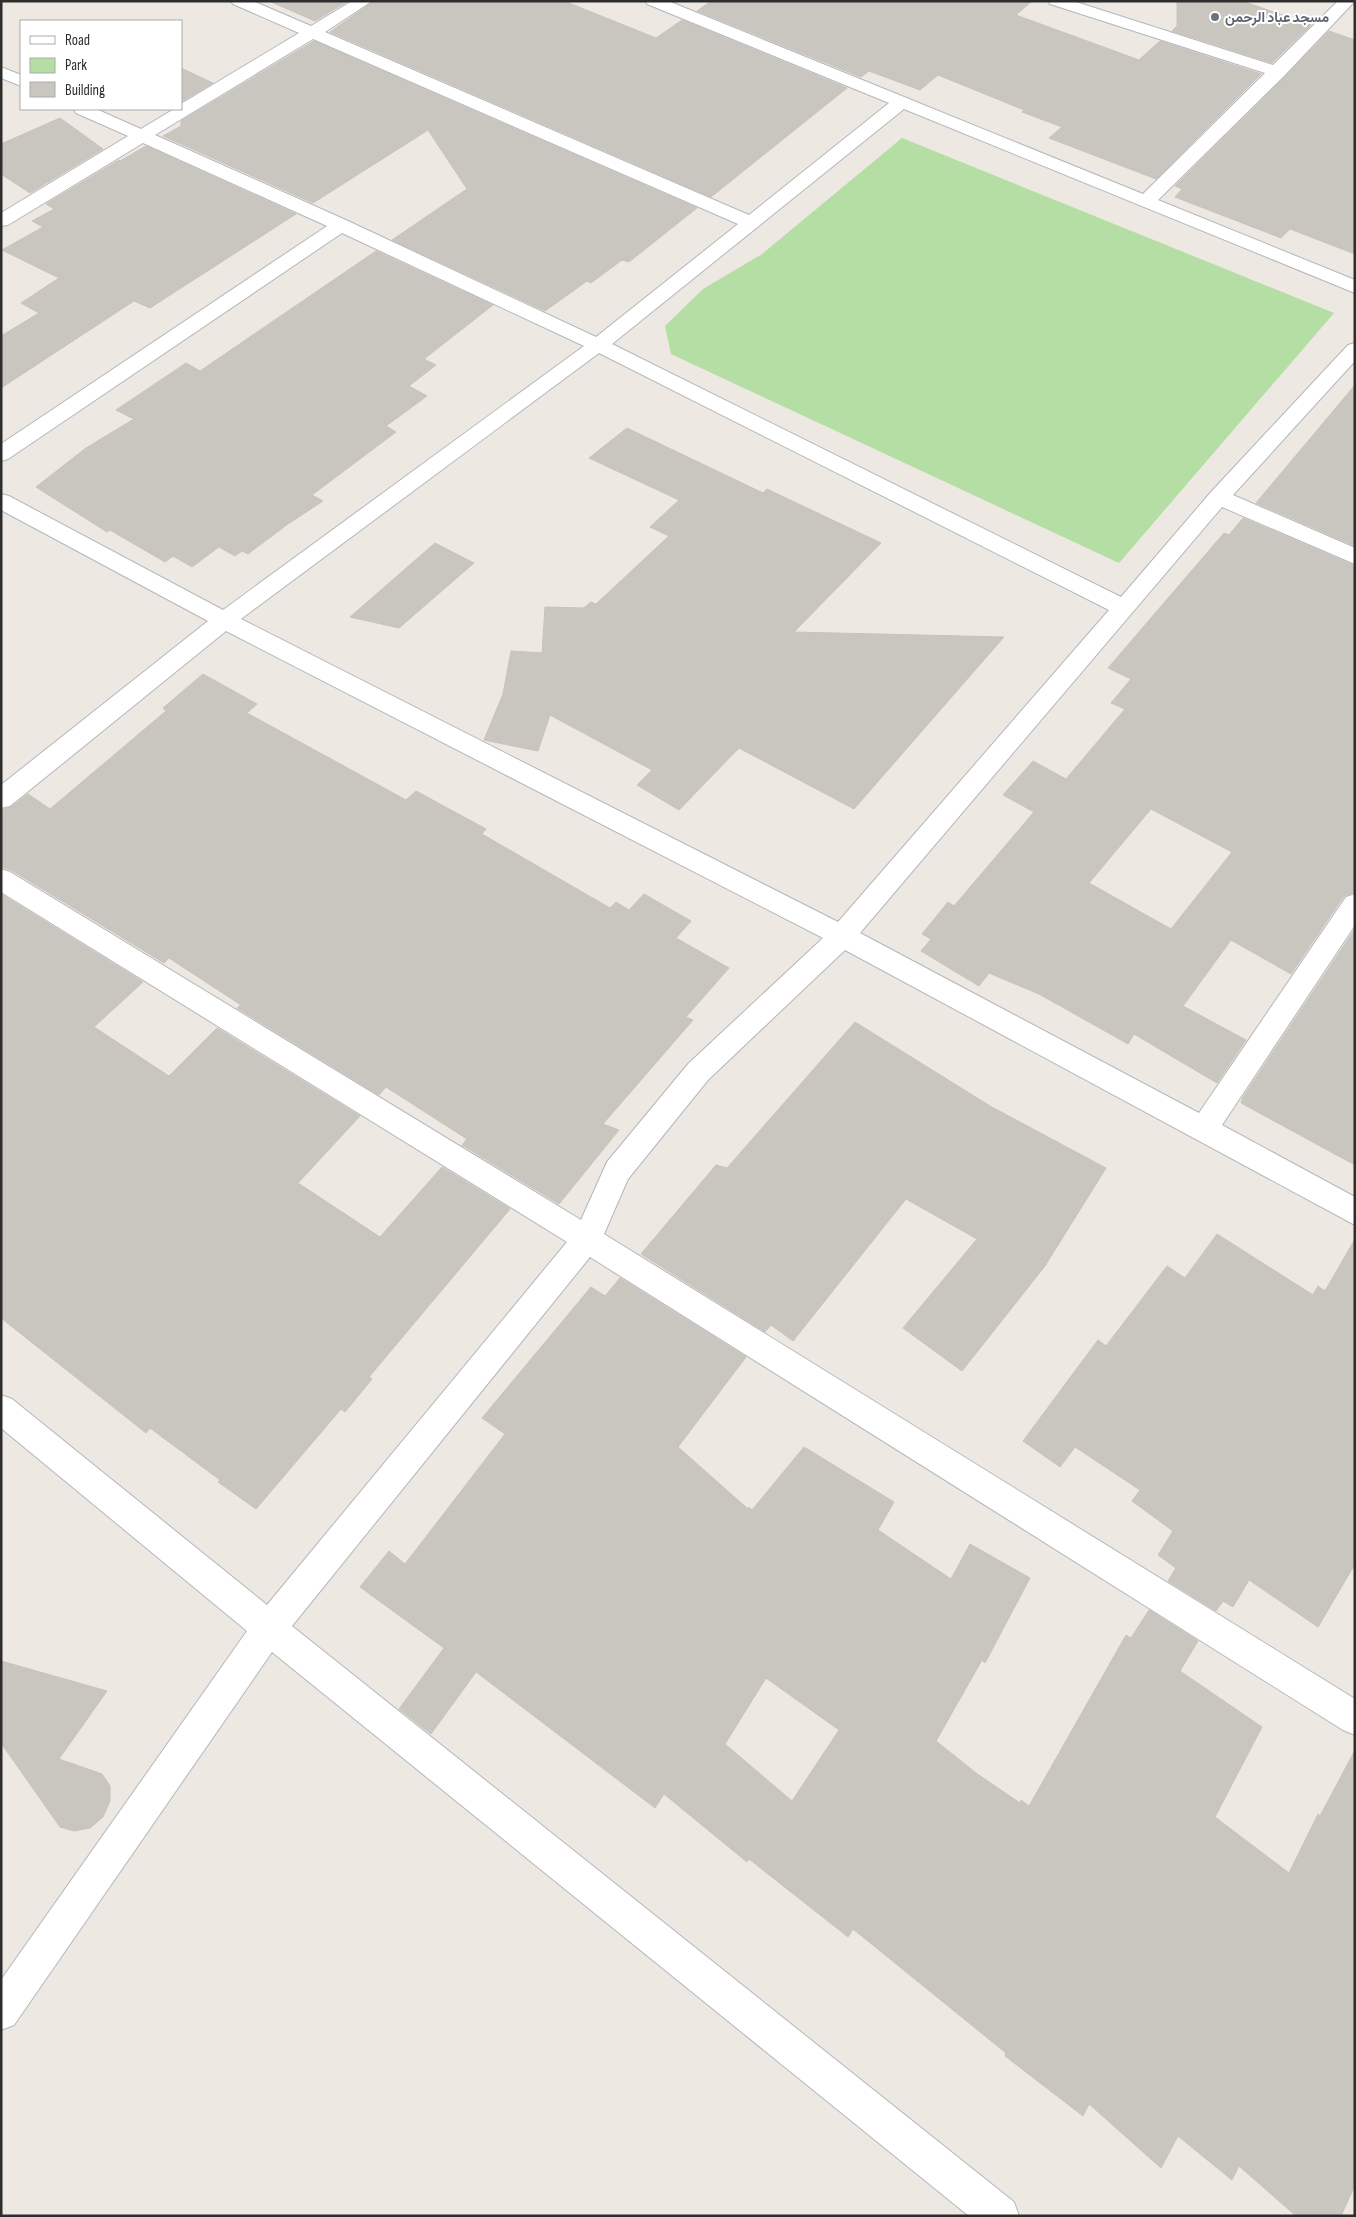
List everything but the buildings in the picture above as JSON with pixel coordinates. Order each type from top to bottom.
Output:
[{"type":"street","points":[[239,1],[752,223]]},
{"type":"street","points":[[1,221],[364,1]]},
{"type":"street","points":[[1056,1],[1278,72]]},
{"type":"street","points":[[1146,202],[1347,1]]},
{"type":"street","points":[[662,3],[1355,287]]},
{"type":"street","points":[[1,72],[20,81]]},
{"type":"street","points":[[1,799],[224,620],[598,345],[902,102]]},
{"type":"street","points":[[84,110],[341,225],[598,345],[1122,607]]},
{"type":"street","points":[[1,454],[341,225]]},
{"type":"street","points":[[1,2012],[270,1628],[587,1238],[617,1171],[698,1072],[842,936],[1122,607],[1219,497],[1355,349]]},
{"type":"street","points":[[1219,497],[1355,557]]},
{"type":"street","points":[[1,501],[224,620],[842,936],[1204,1129],[1355,1212]]},
{"type":"street","points":[[1,879],[587,1238],[1355,1718]]},
{"type":"street","points":[[1204,1129],[1355,904]]},
{"type":"street","points":[[1,1409],[1000,2216]]},
{"type":"green space","points":[[902,138],[1334,313],[1119,563],[671,354],[665,326],[703,289],[762,254]]},
{"type":"place","name":"مسجد عباد الرحمن","points":[[1215,17]]}]
